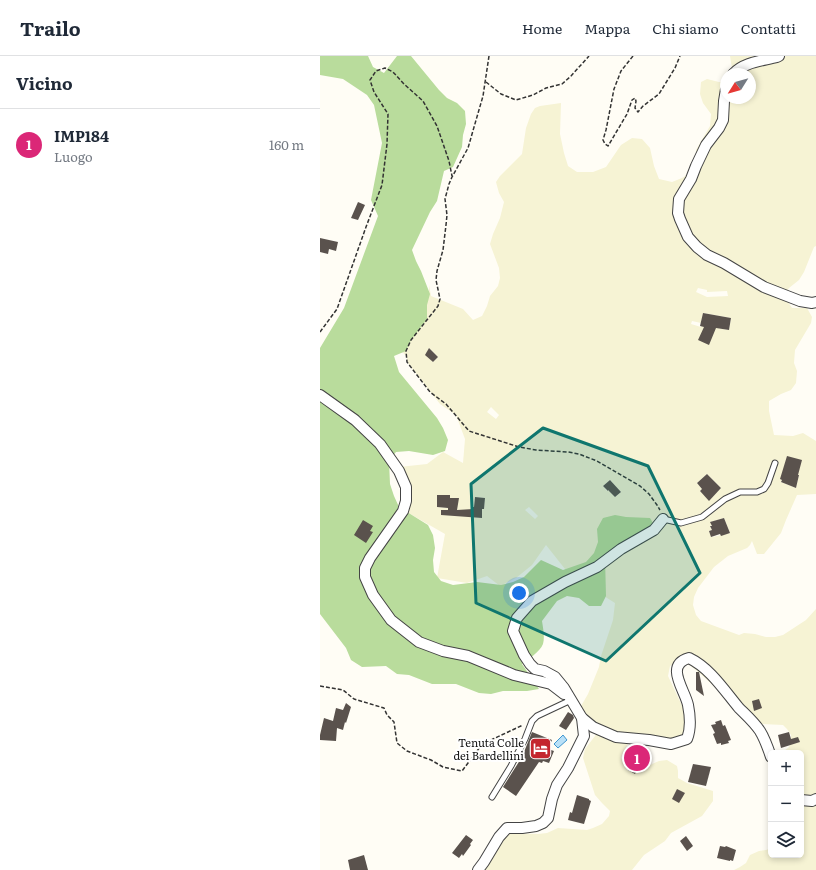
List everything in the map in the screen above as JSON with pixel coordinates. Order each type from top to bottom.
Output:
[{"type":"street","points":[[740,68],[752,63],[779,56]]},
{"type":"street","points":[[724,104],[723,120],[706,145],[691,179],[679,200],[678,212],[688,237],[707,255],[724,263],[764,287],[800,301],[812,303],[816,302]]},
{"type":"street","points":[[320,395],[355,420],[380,444],[399,471],[406,487],[406,501],[403,512],[370,558],[365,568],[365,577],[373,595],[391,620],[419,642],[443,651],[468,656],[514,675],[551,684],[571,700]]},
{"type":"street","points":[[663,519],[654,530],[621,549],[597,567],[532,600],[517,618],[513,631],[530,664],[536,669],[554,676],[564,688],[582,718],[593,727],[616,737],[671,744],[687,739],[689,734],[688,704],[677,678],[677,668],[683,659],[689,658],[696,661],[704,668],[759,729],[769,750]]},
{"type":"street","points":[[478,870],[499,837],[507,828],[536,826],[543,823],[548,818],[557,785],[568,768],[584,736],[582,718]]},
{"type":"street","points":[[804,800],[812,801],[816,799]]},
{"type":"lane","points":[[663,519],[681,523],[702,517],[725,499],[740,492],[757,492],[764,489],[768,483],[775,464]]},
{"type":"lane","points":[[492,797],[511,766],[525,739],[532,721],[537,716],[571,700]]},
{"type":"path","points":[[489,56],[483,96],[468,148],[452,177],[445,199],[447,215],[443,250],[436,280],[440,299],[438,306],[411,340],[406,351],[407,362],[430,392],[446,404],[469,431],[519,447],[536,450],[568,452],[579,454],[597,461],[645,490],[658,505],[663,519]]},
{"type":"path","points":[[486,82],[501,94],[516,100],[532,95],[546,88],[562,84],[589,56]]},
{"type":"path","points":[[633,56],[621,70],[614,89],[603,140],[608,146],[627,114],[632,100],[635,98],[635,108],[638,112],[643,106],[659,94],[675,68],[680,56]]},
{"type":"path","points":[[320,332],[337,309],[382,185],[387,144],[388,114],[374,92],[370,80],[376,71],[385,68],[394,72],[404,84],[423,101],[437,126],[449,161],[452,177]]},
{"type":"path","points":[[320,686],[343,690],[354,699],[384,708],[387,715],[394,722],[397,743],[407,752],[431,760],[443,767],[462,771],[480,747],[493,738],[532,721]]},
{"type":"highlighted area","points":[[543,428],[648,466],[700,573],[606,661],[476,603],[471,484]]},
{"type":"shaded area","points":[[730,56],[816,56],[816,246],[814,247],[804,272],[799,280],[789,288],[784,296],[792,308],[807,308],[812,317],[811,323],[795,350],[794,363],[797,371],[796,383],[791,390],[769,401],[769,411],[774,435],[793,436],[803,433],[816,441],[816,494],[797,495],[781,533],[764,554],[757,554],[752,541],[747,548],[728,556],[714,567],[698,588],[694,597],[693,605],[696,615],[701,621],[739,635],[744,633],[766,637],[783,635],[806,620],[816,609],[816,870],[734,870],[746,863],[750,855],[768,849],[768,858],[804,858],[804,750],[785,750],[789,747],[791,742],[791,735],[783,725],[761,724],[751,719],[687,663],[678,661],[670,666],[668,676],[687,716],[683,734],[675,740],[628,744],[621,758],[627,770],[635,773],[642,771],[659,761],[667,760],[677,766],[678,778],[687,783],[713,791],[713,801],[702,816],[671,833],[665,841],[644,855],[632,870],[483,870],[508,833],[538,834],[547,833],[558,828],[587,830],[602,824],[609,816],[610,811],[595,795],[583,758],[585,749],[599,728],[587,721],[581,706],[588,694],[599,667],[601,656],[613,620],[615,603],[569,574],[546,545],[532,565],[516,578],[500,586],[487,576],[467,583],[437,578],[445,534],[405,511],[399,467],[427,464],[443,452],[463,463],[465,439],[456,415],[440,404],[407,362],[407,357],[390,339],[429,293],[429,285],[431,296],[463,309],[473,320],[482,316],[490,296],[498,286],[500,278],[499,268],[490,244],[500,218],[504,202],[499,193],[496,182],[522,154],[526,128],[535,108],[561,103],[560,134],[564,153],[568,166],[577,172],[593,172],[606,167],[621,145],[632,138],[642,139],[650,148],[659,179],[672,182],[682,178],[697,166],[696,150],[710,126],[711,114],[703,103],[700,94],[701,82],[707,79],[719,82],[720,104],[756,104],[756,68],[732,68]],"holes":[[[698,288],[707,290],[707,292],[727,291],[728,296],[707,297],[696,292]],[[703,313],[731,318],[729,330],[702,325],[701,327],[691,324],[692,321],[701,323]],[[429,348],[438,357],[433,362],[426,355]],[[491,407],[499,415],[496,419],[487,412]],[[787,457],[799,475],[796,488],[781,482]],[[707,474],[721,488],[709,500],[700,491],[702,489],[697,483]],[[610,480],[621,492],[615,497],[603,486]],[[437,495],[450,496],[456,510],[460,510],[460,516],[448,508],[437,507]],[[475,497],[485,498],[484,509],[482,509],[482,518],[472,517]],[[529,507],[538,516],[535,519],[525,510]],[[724,518],[730,533],[712,537],[709,531],[712,530],[710,526],[716,524],[712,524],[711,522]]]},
{"type":"green space","points":[[320,56],[368,56],[373,67],[384,73],[397,56],[411,56],[439,90],[465,111],[466,124],[462,147],[453,167],[444,171],[437,201],[430,212],[412,250],[430,294],[427,305],[427,319],[411,340],[406,351],[394,356],[399,372],[437,418],[448,440],[445,451],[433,455],[409,451],[396,452],[389,461],[390,484],[399,507],[428,525],[433,535],[435,548],[433,560],[434,572],[441,581],[453,585],[477,582],[501,585],[524,577],[541,560],[563,570],[586,562],[594,553],[598,542],[597,529],[603,518],[615,515],[650,518],[656,528],[605,557],[606,596],[601,606],[589,606],[579,598],[567,596],[557,601],[542,621],[544,635],[543,644],[537,653],[522,664],[539,689],[527,691],[503,691],[491,694],[479,693],[456,684],[432,684],[409,675],[397,674],[386,666],[362,667],[351,660],[346,648],[320,614],[320,348],[344,308],[378,216],[371,200],[382,143],[374,105],[367,95],[343,79],[320,75]]},
{"type":"water","points":[[563,735],[567,740],[558,748],[554,744]]},
{"type":"building","points":[[358,202],[365,205],[358,220],[351,218]]},
{"type":"building","points":[[320,238],[338,242],[336,251],[329,249],[328,254],[320,252]]},
{"type":"building","points":[[703,313],[731,318],[729,330],[716,328],[709,345],[698,340],[704,327],[700,326]]},
{"type":"building","points":[[429,348],[438,357],[433,362],[425,355]]},
{"type":"building","points":[[787,456],[802,460],[796,488],[781,482],[782,480],[780,479]]},
{"type":"building","points":[[707,474],[721,488],[709,501],[700,491],[702,489],[697,483]]},
{"type":"building","points":[[610,480],[621,492],[615,497],[603,486]]},
{"type":"building","points":[[437,495],[450,495],[450,498],[459,498],[457,510],[473,509],[475,497],[485,498],[484,509],[482,509],[482,518],[441,515],[441,510],[448,510],[448,508],[437,507]]},
{"type":"building","points":[[724,518],[730,533],[711,537],[709,531],[712,530],[710,526],[712,526],[710,522]]},
{"type":"building","points":[[363,520],[373,526],[370,531],[373,532],[366,543],[354,535]]},
{"type":"building","points":[[696,672],[699,672],[704,696],[696,690]]},
{"type":"building","points":[[759,699],[762,708],[754,711],[752,701]]},
{"type":"building","points":[[346,703],[351,707],[343,730],[337,728],[336,741],[320,740],[324,718],[333,721],[336,708],[343,710]]},
{"type":"building","points":[[568,712],[573,715],[574,718],[566,730],[559,726]]},
{"type":"building","points":[[721,720],[723,726],[725,725],[731,740],[728,741],[729,743],[721,745],[721,743],[717,744],[713,734],[715,733],[711,725],[716,724],[715,722]]},
{"type":"building","points":[[532,732],[552,740],[548,749],[554,751],[549,763],[543,761],[542,763],[539,762],[516,796],[503,787],[522,757]]},
{"type":"building","points":[[789,732],[791,739],[798,737],[800,742],[781,748],[778,735]]},
{"type":"building","points":[[638,749],[646,754],[635,774],[628,770],[631,763],[629,762]]},
{"type":"building","points":[[693,764],[711,767],[706,786],[688,782]]},
{"type":"building","points":[[677,789],[685,793],[679,803],[672,799]]},
{"type":"building","points":[[577,795],[591,801],[584,824],[568,820],[570,812],[572,813]]},
{"type":"building","points":[[466,835],[473,840],[463,856],[462,854],[459,858],[452,853]]},
{"type":"building","points":[[686,836],[693,846],[687,851],[680,841]]},
{"type":"building","points":[[720,846],[726,846],[736,850],[733,861],[717,858]]},
{"type":"building","points":[[364,855],[368,870],[350,870],[348,860]]},
{"type":"place","name":"Tenuta Colle dei Bardellini","points":[[540,748]]},
{"type":"place","name":"IMP184","points":[[637,758]]}]
